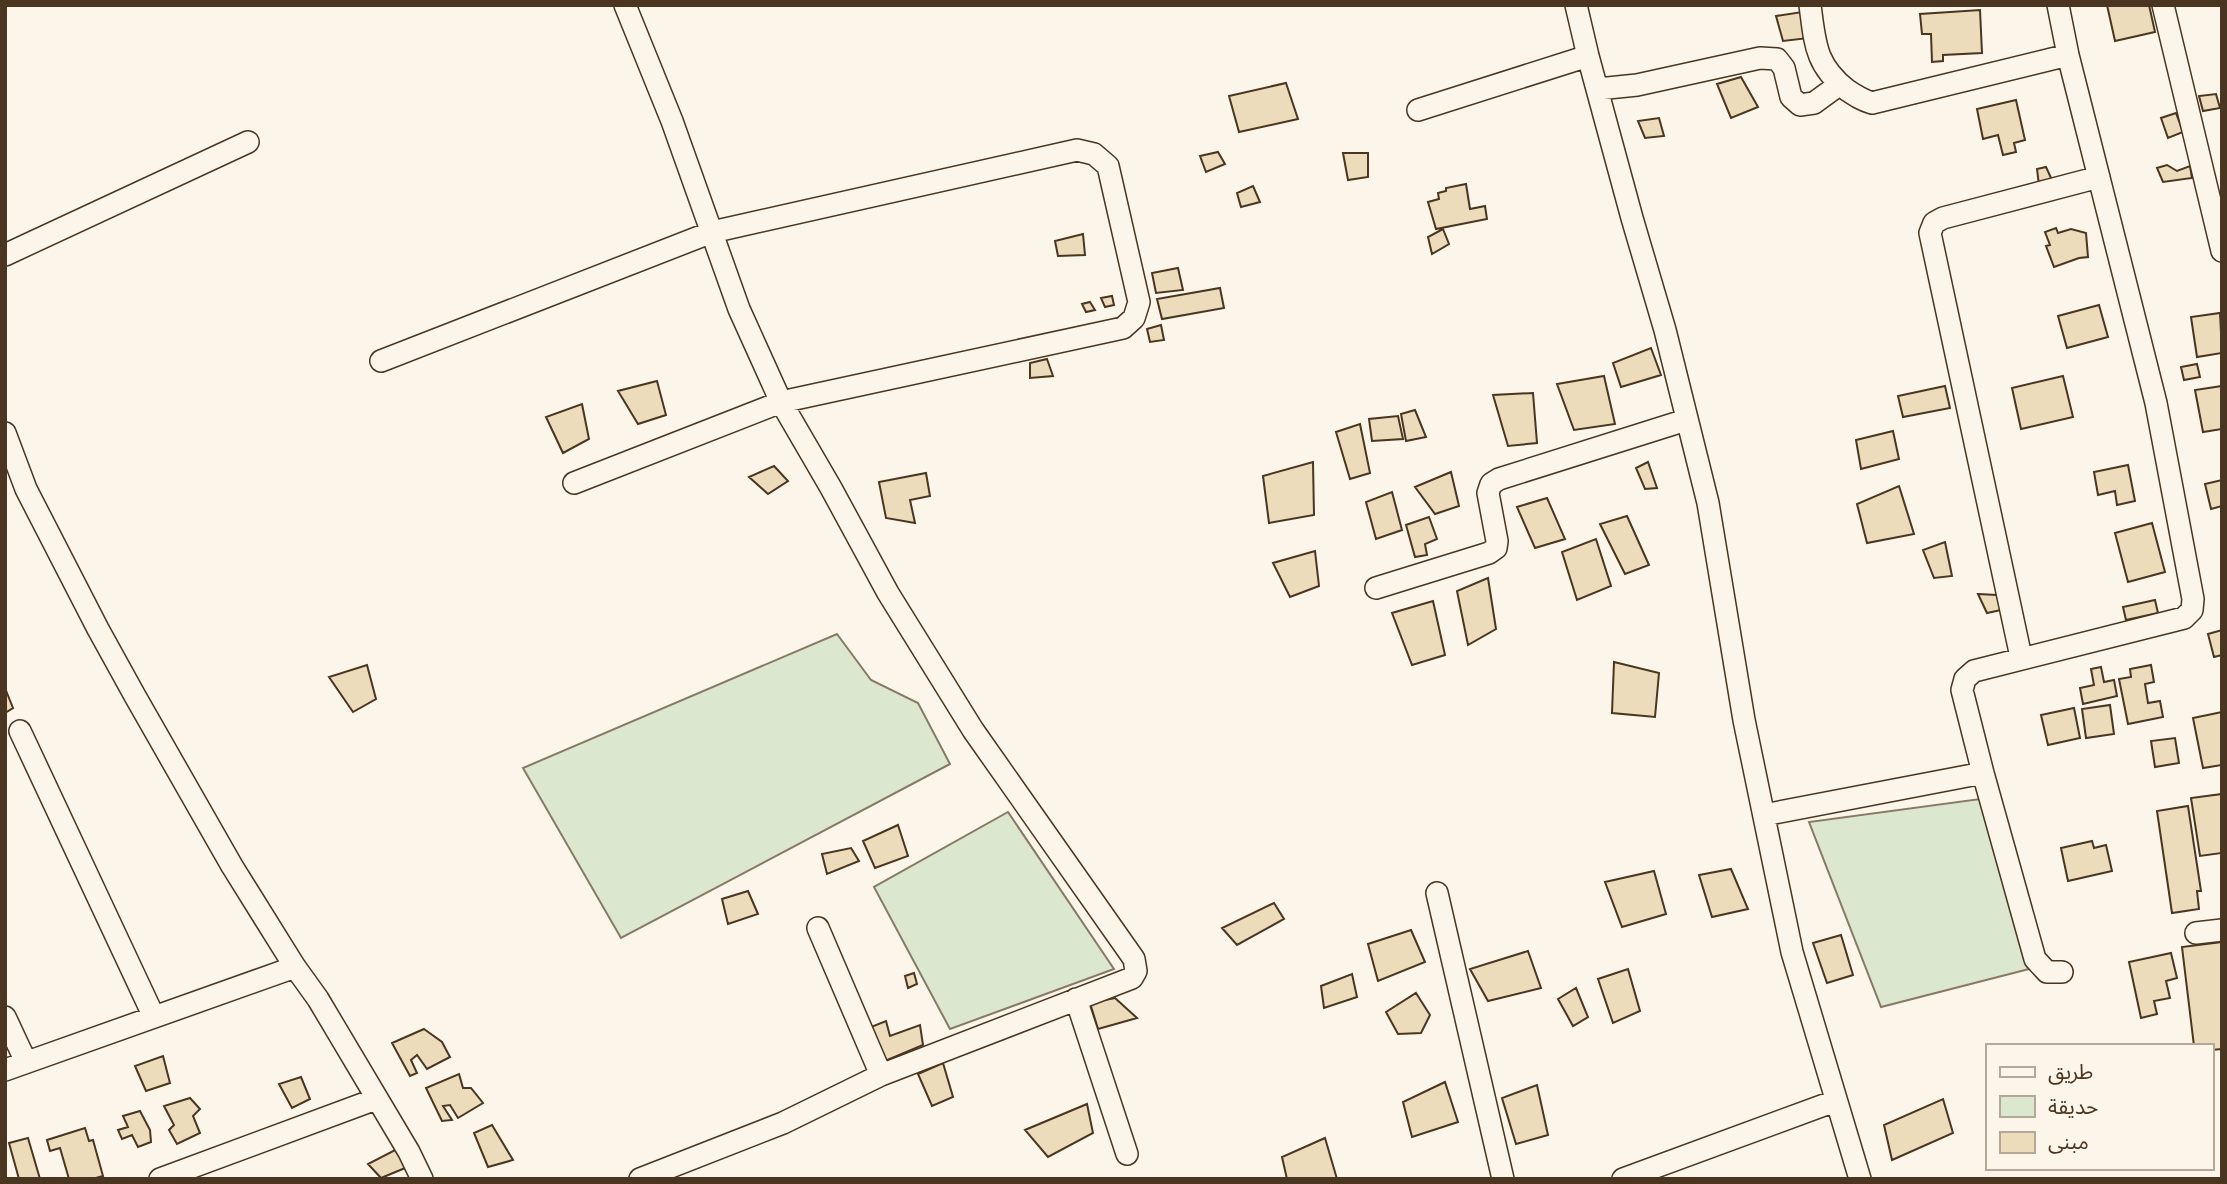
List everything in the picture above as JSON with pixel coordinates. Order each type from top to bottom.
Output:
[{"type":"street","points":[[625,5],[672,121],[739,309],[781,402],[888,593],[974,730],[1134,959],[1136,971],[1132,978],[881,1075],[783,1124],[640,1179]]},
{"type":"street","points":[[1576,5],[1632,218],[1665,330],[1708,503],[1744,720],[1792,951],[1860,1179]]},
{"type":"street","points":[[1810,5],[1815,44],[1825,70],[1859,99],[1872,103],[2068,55]]},
{"type":"street","points":[[2058,5],[2068,55],[2157,403],[2193,600],[2192,610],[2184,618],[2021,657],[1973,671],[1965,679],[1962,690],[2035,959],[2047,972],[2062,972]]},
{"type":"street","points":[[2163,5],[2222,251]]},
{"type":"street","points":[[1418,110],[1588,56]]},
{"type":"street","points":[[1598,89],[1637,85],[1759,58],[1777,59],[1784,68],[1791,97],[1800,105],[1814,103],[1840,84]]},
{"type":"street","points":[[5,254],[248,142]]},
{"type":"street","points":[[381,361],[712,232],[1077,150],[1094,153],[1108,166],[1139,302],[1135,318],[1123,328],[781,402],[574,483]]},
{"type":"street","points":[[2021,657],[1930,233],[1934,223],[1943,218],[2099,177]]},
{"type":"street","points":[[1376,588],[1489,553],[1496,548],[1488,493],[1491,484],[1499,479],[1686,420]]},
{"type":"street","points":[[5,433],[26,489],[98,629],[232,866],[318,999],[409,1152],[422,1179]]},
{"type":"street","points":[[20,732],[154,1017]]},
{"type":"street","points":[[1764,816],[1983,773]]},
{"type":"street","points":[[1437,893],[1503,1179]]},
{"type":"street","points":[[818,928],[881,1075]]},
{"type":"street","points":[[2196,933],[2222,930]]},
{"type":"street","points":[[5,1070],[295,967]]},
{"type":"street","points":[[1076,999],[1127,1154]]},
{"type":"street","points":[[5,1017],[26,1062]]},
{"type":"street","points":[[160,1179],[376,1099]]},
{"type":"street","points":[[1623,1179],[1835,1101]]},
{"type":"green space","points":[[837,634],[871,680],[918,703],[950,764],[621,938],[523,768]]},
{"type":"green space","points":[[1980,799],[2029,969],[1881,1007],[1809,822]]},
{"type":"green space","points":[[1008,812],[1114,969],[950,1029],[874,887]]},
{"type":"building","points":[[2107,5],[2149,5],[2155,32],[2115,41]]},
{"type":"building","points":[[1980,10],[1982,53],[1943,55],[1943,61],[1932,62],[1931,34],[1922,34],[1920,14]]},
{"type":"building","points":[[1802,12],[1809,38],[1783,41],[1776,16]]},
{"type":"building","points":[[1741,77],[1758,107],[1731,118],[1717,84]]},
{"type":"building","points":[[1286,83],[1298,119],[1239,132],[1229,96]]},
{"type":"building","points":[[2216,94],[2220,108],[2203,111],[2199,96]]},
{"type":"building","points":[[2016,100],[2025,140],[2014,143],[2016,152],[2003,155],[1998,135],[1983,139],[1977,109]]},
{"type":"building","points":[[2176,113],[2183,132],[2168,138],[2161,118]]},
{"type":"building","points":[[1659,118],[1664,136],[1645,138],[1638,121]]},
{"type":"building","points":[[1218,152],[1225,164],[1206,172],[1200,156]]},
{"type":"building","points":[[1343,153],[1368,153],[1368,177],[1348,180]]},
{"type":"building","points":[[2167,165],[2177,171],[2190,166],[2192,178],[2163,182],[2157,168]]},
{"type":"building","points":[[2046,167],[2052,180],[2039,185],[2037,169]]},
{"type":"building","points":[[1466,184],[1470,209],[1485,206],[1487,219],[1436,229],[1428,202],[1439,199],[1438,193],[1446,191],[1446,188]]},
{"type":"building","points":[[1253,186],[1260,202],[1241,207],[1237,193]]},
{"type":"building","points":[[2056,228],[2058,233],[2071,229],[2086,233],[2088,257],[2054,267],[2046,246],[2050,245],[2045,232]]},
{"type":"building","points":[[1443,229],[1449,244],[1432,254],[1428,237]]},
{"type":"building","points":[[1083,234],[1085,255],[1058,256],[1055,241]]},
{"type":"building","points":[[1178,268],[1183,290],[1156,293],[1152,273]]},
{"type":"building","points":[[1220,288],[1224,308],[1162,319],[1157,299]]},
{"type":"building","points":[[1112,296],[1114,305],[1105,307],[1101,298]]},
{"type":"building","points":[[1090,302],[1095,310],[1086,312],[1082,304]]},
{"type":"building","points":[[2099,305],[2108,337],[2067,348],[2058,316]]},
{"type":"building","points":[[2220,313],[2222,353],[2197,357],[2191,317]]},
{"type":"building","points":[[1161,325],[1164,340],[1150,342],[1147,329]]},
{"type":"building","points":[[1651,348],[1661,375],[1621,387],[1613,363]]},
{"type":"building","points":[[1047,359],[1053,376],[1030,378],[1030,363]]},
{"type":"building","points":[[2197,364],[2200,377],[2184,380],[2181,367]]},
{"type":"building","points":[[1604,376],[1615,424],[1574,430],[1557,384]]},
{"type":"building","points":[[2063,376],[2073,417],[2021,429],[2012,388]]},
{"type":"building","points":[[657,381],[666,415],[638,424],[618,391]]},
{"type":"building","points":[[1945,386],[1950,408],[1903,417],[1898,396]]},
{"type":"building","points":[[2222,386],[2222,429],[2203,432],[2195,390]]},
{"type":"building","points":[[1533,393],[1537,443],[1508,446],[1493,395]]},
{"type":"building","points":[[582,404],[589,439],[563,453],[546,417]]},
{"type":"building","points":[[1415,410],[1426,437],[1406,441],[1401,414]]},
{"type":"building","points":[[1398,416],[1403,439],[1372,441],[1369,419]]},
{"type":"building","points":[[1360,424],[1370,473],[1350,479],[1336,432]]},
{"type":"building","points":[[1893,431],[1899,459],[1861,469],[1856,440]]},
{"type":"building","points":[[1313,462],[1314,515],[1269,523],[1263,476]]},
{"type":"building","points":[[1648,462],[1657,488],[1645,489],[1636,468]]},
{"type":"building","points":[[2128,465],[2135,501],[2117,505],[2115,491],[2098,495],[2094,472]]},
{"type":"building","points":[[774,466],[788,481],[768,494],[749,477]]},
{"type":"building","points":[[1451,472],[1459,506],[1435,514],[1415,487]]},
{"type":"building","points":[[926,473],[930,496],[910,500],[915,523],[886,518],[879,482]]},
{"type":"building","points":[[2222,480],[2222,506],[2211,509],[2205,484]]},
{"type":"building","points":[[1899,486],[1914,534],[1867,543],[1857,504]]},
{"type":"building","points":[[1392,492],[1402,530],[1376,539],[1366,502]]},
{"type":"building","points":[[1547,498],[1565,539],[1535,548],[1517,507]]},
{"type":"building","points":[[1627,516],[1649,565],[1625,574],[1600,524]]},
{"type":"building","points":[[1429,517],[1437,539],[1425,544],[1427,555],[1415,557],[1406,525]]},
{"type":"building","points":[[2152,523],[2165,572],[2128,582],[2115,533]]},
{"type":"building","points":[[1596,539],[1611,586],[1577,600],[1562,552]]},
{"type":"building","points":[[1945,542],[1952,576],[1934,578],[1923,550]]},
{"type":"building","points":[[1315,551],[1319,586],[1290,597],[1273,563]]},
{"type":"building","points":[[1488,578],[1496,629],[1468,645],[1457,591]]},
{"type":"building","points":[[1978,594],[1997,595],[2001,610],[1987,613]]},
{"type":"building","points":[[2155,600],[2158,613],[2126,620],[2123,607]]},
{"type":"building","points":[[1433,601],[1445,655],[1412,665],[1392,613]]},
{"type":"building","points":[[2222,630],[2222,655],[2214,657],[2208,634]]},
{"type":"building","points":[[1614,662],[1659,673],[1655,717],[1612,713]]},
{"type":"building","points":[[367,665],[376,699],[353,712],[329,677]]},
{"type":"building","points":[[2151,665],[2154,682],[2145,684],[2148,703],[2160,701],[2163,717],[2128,724],[2119,679],[2131,677],[2130,669]]},
{"type":"building","points":[[2101,667],[2104,682],[2114,680],[2117,696],[2083,704],[2080,688],[2094,685],[2091,669]]},
{"type":"building","points":[[5,688],[13,708],[5,713]]},
{"type":"building","points":[[2110,705],[2114,734],[2086,738],[2082,709]]},
{"type":"building","points":[[2074,708],[2080,738],[2048,745],[2041,715]]},
{"type":"building","points":[[2222,712],[2222,765],[2203,768],[2193,718]]},
{"type":"building","points":[[2175,738],[2179,763],[2155,767],[2151,741]]},
{"type":"building","points":[[2222,794],[2222,853],[2200,856],[2191,798]]},
{"type":"building","points":[[2188,806],[2201,891],[2197,891],[2199,909],[2172,913],[2157,811]]},
{"type":"building","points":[[898,825],[908,856],[875,868],[863,841]]},
{"type":"building","points":[[2092,841],[2094,848],[2106,845],[2112,871],[2068,881],[2061,848]]},
{"type":"building","points":[[851,848],[859,861],[827,874],[822,854]]},
{"type":"building","points":[[1731,869],[1748,909],[1712,917],[1699,875]]},
{"type":"building","points":[[1654,871],[1666,914],[1622,927],[1605,882]]},
{"type":"building","points":[[748,891],[758,914],[728,924],[722,899]]},
{"type":"building","points":[[1274,903],[1284,919],[1237,945],[1222,928]]},
{"type":"building","points":[[1411,930],[1425,962],[1378,981],[1368,944]]},
{"type":"building","points":[[1841,935],[1853,975],[1827,983],[1813,943]]},
{"type":"building","points":[[2222,942],[2222,1049],[2213,1050],[2213,1044],[2194,1044],[2182,947]]},
{"type":"building","points":[[1528,951],[1541,988],[1488,1001],[1470,969]]},
{"type":"building","points":[[2171,953],[2177,978],[2166,981],[2170,998],[2154,1001],[2157,1014],[2141,1018],[2129,962]]},
{"type":"building","points":[[1628,969],[1640,1011],[1613,1023],[1598,979]]},
{"type":"building","points":[[914,973],[917,984],[908,988],[905,976]]},
{"type":"building","points":[[1352,974],[1357,997],[1324,1008],[1321,986]]},
{"type":"building","points":[[1576,988],[1588,1017],[1573,1026],[1558,999]]},
{"type":"building","points":[[1416,993],[1430,1015],[1421,1033],[1398,1034],[1386,1012]]},
{"type":"building","points":[[1115,998],[1137,1018],[1098,1029],[1090,1003]]},
{"type":"building","points":[[886,1021],[890,1036],[920,1025],[923,1045],[885,1061],[871,1027]]},
{"type":"building","points":[[424,1029],[442,1042],[450,1057],[427,1069],[417,1055],[411,1060],[417,1073],[410,1076],[392,1043]]},
{"type":"building","points":[[163,1056],[170,1083],[146,1091],[135,1066]]},
{"type":"building","points":[[943,1063],[953,1097],[932,1106],[918,1074]]},
{"type":"building","points":[[459,1074],[463,1088],[471,1088],[483,1103],[458,1118],[450,1105],[443,1106],[452,1120],[442,1121],[426,1088]]},
{"type":"building","points":[[301,1077],[310,1099],[292,1108],[279,1084]]},
{"type":"building","points":[[1445,1082],[1458,1122],[1412,1137],[1403,1102]]},
{"type":"building","points":[[1537,1085],[1548,1135],[1516,1144],[1502,1098]]},
{"type":"building","points":[[190,1098],[200,1109],[193,1116],[200,1133],[177,1144],[169,1130],[174,1125],[164,1106]]},
{"type":"building","points":[[1943,1099],[1953,1133],[1892,1160],[1884,1125]]},
{"type":"building","points":[[1087,1104],[1093,1133],[1048,1157],[1025,1130]]},
{"type":"building","points":[[140,1111],[150,1130],[151,1142],[138,1147],[132,1135],[122,1139],[118,1130],[128,1127],[123,1116]]},
{"type":"building","points":[[492,1125],[513,1160],[488,1167],[474,1133]]},
{"type":"building","points":[[85,1128],[89,1141],[93,1140],[103,1176],[69,1179],[60,1148],[50,1151],[47,1140]]},
{"type":"building","points":[[28,1138],[40,1179],[19,1179],[9,1143]]},
{"type":"building","points":[[1325,1138],[1337,1179],[1287,1179],[1282,1157]]},
{"type":"building","points":[[397,1149],[410,1166],[381,1178],[368,1164]]}]
